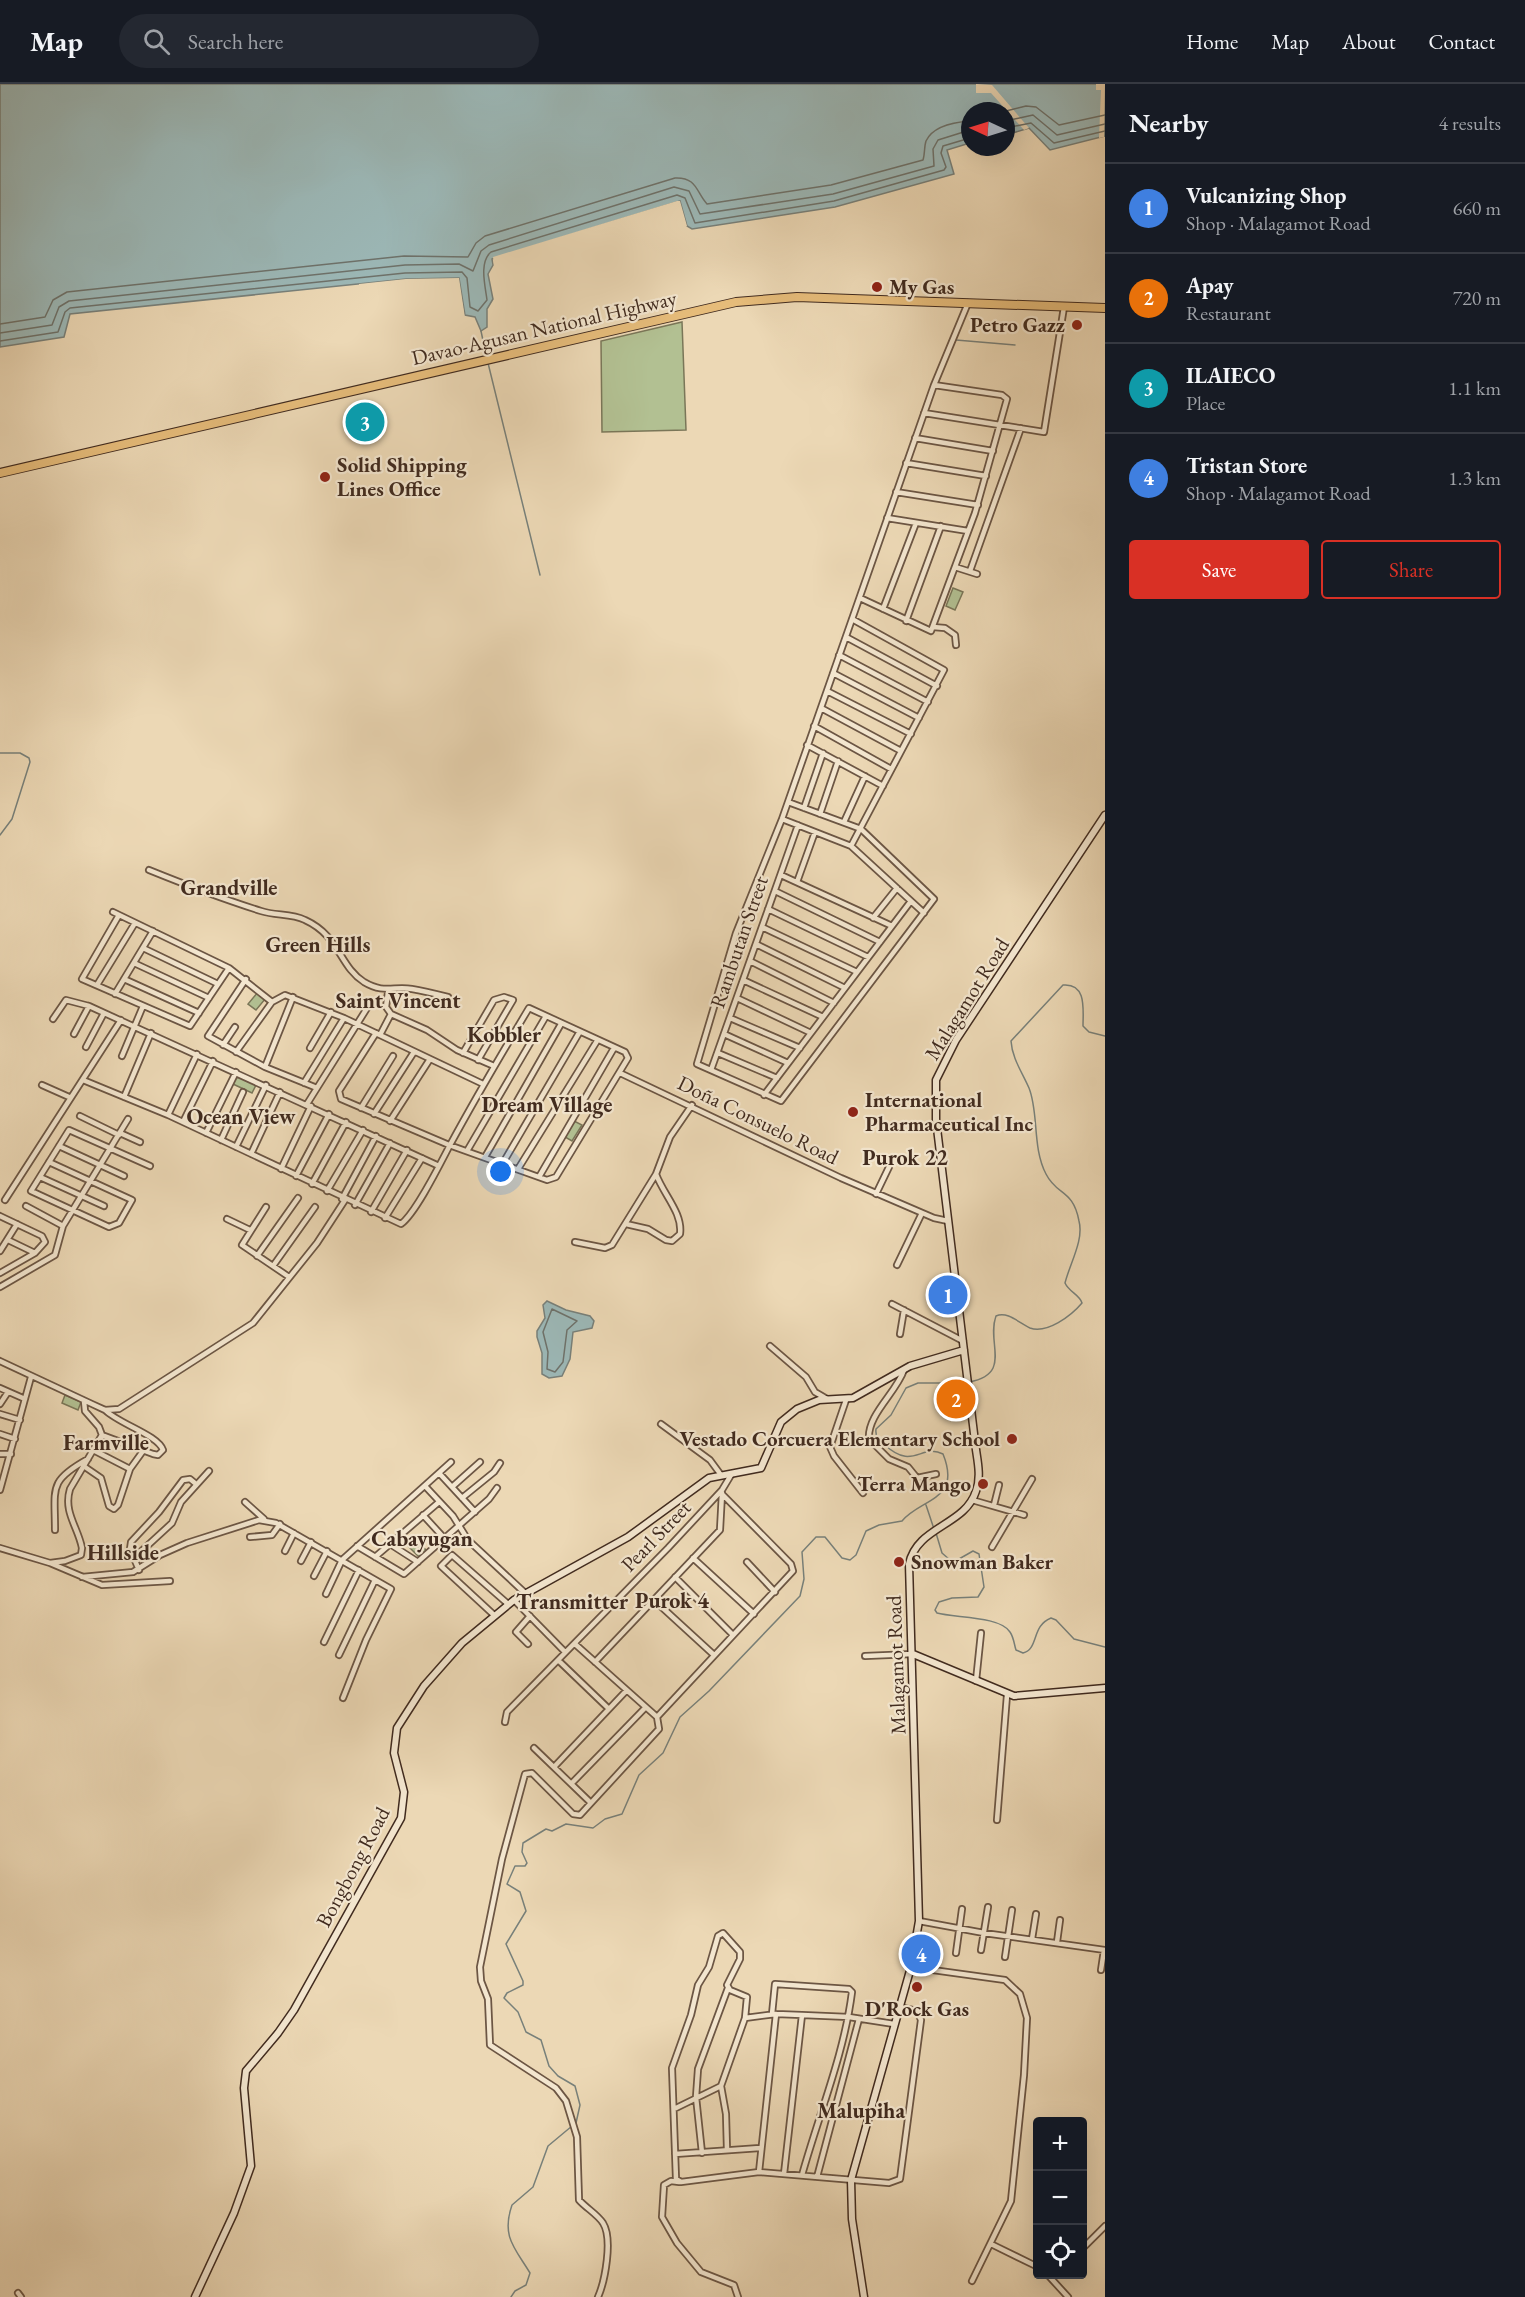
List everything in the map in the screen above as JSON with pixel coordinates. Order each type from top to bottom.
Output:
[{"type":"highway","name":"Davao-Agusan National Highway","points":[[0,473],[711,307],[763,298],[828,297],[1105,308]]},
{"type":"street","points":[[788,802],[861,829],[932,895],[933,901],[785,1099],[777,1101],[697,1064],[736,933],[782,819],[934,385],[968,303]]},
{"type":"street","points":[[924,413],[1044,432],[1064,307]]},
{"type":"street","points":[[860,598],[928,631],[933,627],[978,505],[1001,424],[1006,396],[934,385]]},
{"type":"street","points":[[970,571],[1021,428]]},
{"type":"street","points":[[915,438],[993,451]]},
{"type":"street","points":[[906,463],[986,476]]},
{"type":"street","points":[[896,492],[978,505]]},
{"type":"street","points":[[887,518],[968,531]]},
{"type":"street","points":[[883,609],[915,523]]},
{"type":"street","points":[[906,621],[941,526]]},
{"type":"street","points":[[955,567],[977,574]]},
{"type":"street","points":[[851,846],[937,686],[943,668],[852,619]]},
{"type":"street","points":[[933,627],[945,628],[955,635],[957,645]]},
{"type":"street","points":[[846,637],[937,686]]},
{"type":"street","points":[[839,656],[928,702]]},
{"type":"street","points":[[833,673],[919,718]]},
{"type":"street","points":[[827,691],[910,734]]},
{"type":"street","points":[[821,708],[901,751]]},
{"type":"street","points":[[814,726],[891,769]]},
{"type":"street","points":[[807,745],[883,786]]},
{"type":"street","points":[[804,808],[823,753]]},
{"type":"street","points":[[820,814],[838,761]]},
{"type":"street","points":[[844,822],[865,776]]},
{"type":"street","name":"Malagamot Road","points":[[864,2297],[852,2219],[850,2181],[911,1967],[919,1921],[909,1564],[915,1547],[927,1534],[958,1514],[972,1500],[977,1490],[978,1475],[936,1120],[935,1088],[939,1071],[956,1040],[1105,815]]},
{"type":"street","points":[[782,819],[851,846],[924,913]]},
{"type":"street","name":"Rambutan Street","points":[[711,1070],[798,825]]},
{"type":"street","points":[[797,882],[815,832]]},
{"type":"street","points":[[149,870],[195,890],[262,912],[297,916],[320,927],[328,934],[360,979],[388,992],[403,988],[448,997]]},
{"type":"street","points":[[781,875],[892,926]]},
{"type":"street","points":[[873,918],[897,888]]},
{"type":"street","points":[[775,891],[880,942]]},
{"type":"street","points":[[765,1095],[911,901]]},
{"type":"street","points":[[768,909],[868,957]]},
{"type":"street","points":[[113,912],[230,968],[246,978],[272,1002]]},
{"type":"street","points":[[119,915],[82,979],[190,1026],[230,968]]},
{"type":"street","points":[[97,985],[135,923]]},
{"type":"street","points":[[762,927],[857,972]]},
{"type":"street","points":[[115,994],[153,932]]},
{"type":"street","points":[[756,944],[845,988]]},
{"type":"street","points":[[143,948],[218,984]]},
{"type":"street","points":[[750,961],[834,1003]]},
{"type":"street","points":[[134,963],[209,998]]},
{"type":"street","points":[[246,978],[208,1036],[265,1067],[317,1088]]},
{"type":"street","points":[[124,979],[199,1013]]},
{"type":"street","points":[[743,980],[823,1017]]},
{"type":"street","points":[[388,992],[386,1004],[391,1014],[427,1030],[463,1053],[494,1066]]},
{"type":"street","points":[[236,1052],[272,1002],[280,995],[293,997],[331,1012],[483,1084]]},
{"type":"street","points":[[265,1067],[293,997]]},
{"type":"street","points":[[463,1053],[494,1000],[504,997],[513,1000],[478,1060]]},
{"type":"street","points":[[737,998],[811,1033]]},
{"type":"street","points":[[53,1019],[66,1000],[89,1006],[439,1166]]},
{"type":"street","points":[[281,1169],[317,1088],[359,1025],[369,1005]]},
{"type":"street","points":[[74,1034],[89,1006]]},
{"type":"street","points":[[123,1056],[143,1006]]},
{"type":"street","points":[[83,1080],[168,1115],[355,1205],[385,1218],[404,1223],[439,1166],[449,1145],[483,1084],[529,1008],[628,1056],[620,1073],[556,1177],[550,1180],[449,1145],[341,1099],[338,1093],[391,1014]]},
{"type":"street","points":[[310,1048],[331,1012]]},
{"type":"street","points":[[86,1047],[104,1013]]},
{"type":"street","points":[[467,1151],[546,1016]]},
{"type":"street","points":[[304,1083],[344,1018]]},
{"type":"street","points":[[730,1018],[800,1048]]},
{"type":"street","points":[[5,1200],[121,1020]]},
{"type":"street","points":[[485,1157],[561,1024]]},
{"type":"street","points":[[223,1045],[235,1027]]},
{"type":"street","points":[[124,1097],[151,1033]]},
{"type":"street","points":[[503,1163],[579,1033]]},
{"type":"street","points":[[724,1034],[788,1064]]},
{"type":"street","points":[[518,1169],[597,1041]]},
{"type":"street","points":[[538,1177],[614,1048]]},
{"type":"street","points":[[374,1114],[414,1052]]},
{"type":"street","points":[[718,1053],[777,1078]]},
{"type":"street","points":[[168,1115],[197,1054]]},
{"type":"street","points":[[361,1108],[393,1056]]},
{"type":"street","points":[[390,1121],[430,1059]]},
{"type":"street","points":[[183,1122],[213,1061]]},
{"type":"street","points":[[206,1133],[236,1072]]},
{"type":"street","name":"Doña Consuelo Road","points":[[620,1073],[692,1105],[876,1194],[948,1221]]},
{"type":"street","points":[[42,1085],[69,1098]]},
{"type":"street","points":[[236,1147],[266,1085]]},
{"type":"street","points":[[220,1140],[243,1092]]},
{"type":"street","points":[[250,1154],[280,1092]]},
{"type":"street","points":[[575,1242],[608,1247],[626,1224],[656,1174],[670,1137],[692,1105]]},
{"type":"street","points":[[296,1176],[329,1114]]},
{"type":"street","points":[[80,1116],[140,1142]]},
{"type":"street","points":[[0,1278],[2,1286],[55,1255],[63,1226],[128,1119]]},
{"type":"street","points":[[312,1184],[346,1122]]},
{"type":"street","points":[[49,1162],[132,1200],[119,1223],[113,1227],[105,1226],[72,1212],[31,1191],[40,1177],[49,1162],[69,1130],[150,1166]]},
{"type":"street","points":[[327,1191],[363,1130]]},
{"type":"street","points":[[105,1410],[126,1406],[202,1354],[246,1329],[317,1243],[376,1136]]},
{"type":"street","points":[[355,1205],[390,1143]]},
{"type":"street","points":[[59,1146],[124,1176]]},
{"type":"street","points":[[371,1212],[407,1150]]},
{"type":"street","points":[[385,1218],[422,1158]]},
{"type":"street","points":[[876,1194],[889,1167]]},
{"type":"street","points":[[626,1224],[648,1230],[666,1240],[672,1241],[680,1234],[680,1220],[661,1190],[656,1174]]},
{"type":"street","points":[[40,1177],[104,1206]]},
{"type":"street","points":[[257,1256],[298,1198]]},
{"type":"street","points":[[26,1206],[63,1226]]},
{"type":"street","points":[[266,1207],[242,1245],[289,1277]]},
{"type":"street","points":[[273,1266],[315,1207]]},
{"type":"street","points":[[897,1265],[922,1213]]},
{"type":"street","points":[[0,1216],[45,1239],[44,1246],[35,1253],[0,1273]]},
{"type":"street","points":[[227,1219],[250,1230]]},
{"type":"street","points":[[0,1251],[17,1224]]},
{"type":"street","points":[[8,1240],[35,1253]]},
{"type":"street","points":[[892,1304],[963,1341]]},
{"type":"street","points":[[900,1334],[904,1310]]},
{"type":"street","points":[[770,1346],[806,1377],[815,1392],[826,1399]]},
{"type":"street","name":"Bongbong Road","points":[[195,2297],[234,2213],[251,2166],[244,2088],[246,2071],[294,2010],[401,1818],[404,1792],[394,1753],[397,1728],[413,1701],[442,1664],[511,1602],[611,1547],[709,1478],[761,1468],[781,1422],[797,1409],[826,1399],[846,1400],[861,1394],[905,1368],[964,1350]]},
{"type":"street","points":[[0,1361],[105,1410],[119,1422],[151,1437],[163,1447],[158,1455],[102,1435]]},
{"type":"street","points":[[905,1368],[897,1386],[873,1421],[869,1439],[889,1459],[908,1467],[917,1478],[936,1474]]},
{"type":"street","points":[[0,1490],[31,1377]]},
{"type":"street","points":[[0,1388],[25,1399]]},
{"type":"street","points":[[0,1404],[8,1392]]},
{"type":"street","points":[[846,1400],[830,1447],[834,1456],[863,1493]]},
{"type":"street","points":[[50,1563],[81,1555],[81,1542],[70,1515],[67,1498],[102,1435],[99,1426],[85,1412],[84,1401]]},
{"type":"street","points":[[0,1414],[20,1420]]},
{"type":"street","points":[[661,1424],[710,1460],[721,1475]]},
{"type":"street","points":[[0,1434],[15,1438]]},
{"type":"street","points":[[95,1451],[130,1469]]},
{"type":"street","points":[[85,1467],[101,1478],[110,1506],[114,1509],[118,1505],[130,1469],[143,1451]]},
{"type":"street","points":[[0,1454],[11,1454]]},
{"type":"street","points":[[55,1530],[57,1481],[63,1474],[90,1458]]},
{"type":"street","points":[[326,1594],[342,1560],[451,1462]]},
{"type":"street","points":[[452,1487],[480,1462]]},
{"type":"street","points":[[462,1498],[494,1472],[500,1463]]},
{"type":"street","points":[[135,1558],[172,1523],[179,1505],[209,1471]]},
{"type":"street","points":[[439,1473],[475,1512]]},
{"type":"street","name":"Pearl Street","points":[[506,1722],[507,1712],[722,1492],[731,1474]]},
{"type":"street","points":[[139,1570],[130,1549],[131,1542],[159,1512],[183,1480],[190,1479],[196,1484]]},
{"type":"street","points":[[992,1547],[1032,1479]]},
{"type":"street","points":[[994,1505],[999,1485]]},
{"type":"street","points":[[425,1486],[460,1526],[468,1540],[525,1593]]},
{"type":"street","points":[[357,1546],[404,1574],[460,1526],[497,1488]]},
{"type":"street","points":[[595,1662],[720,1530],[722,1492]]},
{"type":"street","points":[[657,1718],[793,1573],[792,1566],[722,1492]]},
{"type":"street","points":[[972,1500],[1024,1515]]},
{"type":"street","points":[[244,1502],[264,1519],[280,1524],[391,1589],[366,1640],[343,1698]]},
{"type":"street","points":[[375,1557],[439,1502]]},
{"type":"street","points":[[423,1515],[445,1539]]},
{"type":"street","points":[[82,1576],[128,1574],[139,1570],[160,1555],[187,1543],[264,1519]]},
{"type":"street","points":[[250,1537],[272,1535],[280,1524]]},
{"type":"street","points":[[285,1551],[294,1533]]},
{"type":"street","points":[[301,1561],[311,1542]]},
{"type":"street","points":[[390,1544],[418,1562]]},
{"type":"street","points":[[0,1548],[50,1563],[105,1585],[170,1581]]},
{"type":"street","points":[[314,1576],[327,1551]]},
{"type":"street","points":[[494,1615],[441,1566],[452,1555],[530,1616],[565,1652]]},
{"type":"street","points":[[693,1558],[754,1614]]},
{"type":"street","points":[[747,1562],[775,1592]]},
{"type":"street","points":[[324,1642],[359,1570]]},
{"type":"street","points":[[675,1577],[733,1635]]},
{"type":"street","points":[[339,1655],[375,1580]]},
{"type":"street","points":[[654,1600],[714,1655]]},
{"type":"street","points":[[528,1644],[516,1632],[530,1616]]},
{"type":"street","points":[[976,1682],[981,1633]]},
{"type":"street","points":[[575,1644],[657,1718],[660,1725],[657,1732],[580,1815],[573,1814],[532,1773],[525,1774],[502,1859],[480,1974],[488,1999],[490,2045],[556,2088],[566,2101],[573,2119],[577,2137],[578,2196],[582,2204],[602,2221],[605,2229],[606,2266],[598,2297]]},
{"type":"street","points":[[865,1656],[913,1654],[1008,1695],[1030,1696],[1105,1688]]},
{"type":"street","points":[[558,1660],[609,1709]]},
{"type":"street","points":[[554,1767],[626,1691]]},
{"type":"street","points":[[997,1820],[1008,1695]]},
{"type":"street","points":[[572,1784],[645,1708]]},
{"type":"street","points":[[534,1748],[591,1803]]},
{"type":"street","points":[[981,1950],[988,1907]]},
{"type":"street","points":[[956,1953],[962,1909]]},
{"type":"street","points":[[1005,1957],[1012,1910]]},
{"type":"street","points":[[1032,1939],[1036,1914]]},
{"type":"street","points":[[1057,1942],[1060,1920]]},
{"type":"street","points":[[919,1921],[984,1934],[1104,1950],[1101,1970]]},
{"type":"street","points":[[679,2182],[675,2176],[673,2063],[691,2015],[698,1985],[710,1967],[721,1933],[740,1952],[700,2061],[696,2097],[702,2153]]},
{"type":"street","points":[[911,1967],[1005,1980],[1016,1989],[1024,2004],[1028,2032],[1011,2201],[972,2280]]},
{"type":"street","points":[[759,2172],[776,1984],[850,1989],[849,2018],[802,2175]]},
{"type":"street","points":[[727,2150],[726,2114],[721,2086],[745,2018],[747,1997],[728,1988]]},
{"type":"street","points":[[738,2297],[734,2285],[696,2269],[665,2225],[661,2208],[664,2185],[671,2181],[679,2182],[759,2172],[889,2183],[900,2179],[921,2020],[917,2011],[899,2007]]},
{"type":"street","points":[[745,2018],[774,2014],[802,2015],[894,2024]]},
{"type":"street","points":[[784,2174],[802,2015]]},
{"type":"street","points":[[817,2177],[859,2019]]},
{"type":"street","points":[[674,2109],[721,2086]]},
{"type":"street","points":[[675,2154],[760,2148]]},
{"type":"street","points":[[1087,2245],[1105,2226]]},
{"type":"street","points":[[991,2244],[1033,2264]]},
{"type":"street","points":[[1052,2279],[1068,2297]]},
{"type":"green space","points":[[682,322],[686,430],[602,432],[601,341]]},
{"type":"green space","points":[[953,588],[963,592],[955,610],[946,606]]},
{"type":"green space","points":[[258,992],[266,998],[256,1010],[248,1004]]},
{"type":"green space","points":[[237,1074],[257,1083],[252,1093],[233,1084]]},
{"type":"green space","points":[[574,1121],[582,1125],[572,1141],[565,1137]]},
{"type":"green space","points":[[65,1395],[81,1402],[78,1410],[62,1403]]},
{"type":"green space","points":[[412,1536],[426,1550],[419,1557],[405,1543]]},
{"type":"water","points":[[0,84],[1105,84],[1105,136],[1050,150],[1029,128],[1015,132],[1015,102],[961,102],[961,146],[947,150],[954,174],[835,207],[692,229],[687,226],[680,201],[492,259],[493,265],[488,274],[493,299],[487,309],[487,327],[481,331],[475,317],[465,315],[459,278],[406,279],[70,314],[64,337],[0,347]]},
{"type":"water","points":[[547,1301],[566,1310],[590,1316],[594,1321],[592,1328],[573,1332],[570,1359],[562,1376],[549,1378],[542,1374],[542,1353],[537,1337],[537,1331],[545,1318],[543,1305]]},
{"type":"pier","points":[[976,84],[992,85],[1007,102],[999,102],[991,93],[976,93]]},
{"type":"pier","points":[[1096,84],[1105,84],[1104,137],[1099,138],[1101,90],[1096,90]]},
{"type":"pier","points":[[1015,112],[1029,128],[1024,130],[1015,120]]},
{"type":"pier","points":[[680,201],[687,226],[685,227],[678,204],[496,260],[494,265],[493,257]]},
{"type":"pier","points":[[459,278],[465,318],[462,316],[458,281],[406,282],[359,287],[359,284],[406,279]]},
{"type":"waterway","points":[[481,331],[486,355]]},
{"type":"waterway","points":[[956,340],[1015,345]]},
{"type":"waterway","points":[[488,363],[540,575]]},
{"type":"waterway","points":[[0,753],[20,753],[29,758],[30,762],[12,819],[0,835]]},
{"type":"waterway","points":[[969,1382],[982,1378],[990,1372],[994,1365],[996,1316],[1005,1315],[1030,1328],[1044,1328],[1058,1323],[1082,1303],[1065,1283],[1080,1236],[1079,1221],[1073,1203],[1050,1181],[1042,1164],[1032,1098],[1015,1059],[1011,1041],[1063,985],[1076,988],[1080,993],[1083,1005],[1083,1026],[1089,1032],[1105,1036]]},
{"type":"waterway","points":[[576,2123],[580,2105],[575,2086],[558,2076],[549,2066],[541,2040],[526,2032],[518,2012],[504,1998],[507,1993],[523,1985],[506,1944],[526,1911],[520,1892],[507,1884],[515,1866],[525,1866],[527,1863],[522,1852],[523,1843],[546,1829],[552,1831],[566,1824],[593,1828],[605,1819],[622,1814],[639,1775],[663,1753],[680,1717],[709,1691],[800,1596],[804,1579],[802,1552],[816,1537],[825,1537],[842,1558],[850,1560],[856,1555],[866,1531],[879,1525],[902,1521],[943,1490],[947,1481],[943,1454],[929,1452],[903,1456],[879,1440],[876,1429],[891,1415],[906,1388],[918,1383],[964,1383]]},
{"type":"waterway","points":[[926,1505],[934,1529]]},
{"type":"waterway","points":[[936,1533],[942,1553],[950,1560],[959,1559],[973,1551],[979,1554],[984,1587],[978,1597],[952,1598],[939,1602],[935,1610],[937,1613],[997,1623],[1010,1632],[1016,1650],[1023,1653],[1031,1647],[1040,1626],[1051,1618],[1056,1620],[1074,1639],[1105,1647]]},
{"type":"waterway","points":[[511,2297],[515,2291],[526,2285],[530,2273],[511,2242],[508,2226],[512,2205],[533,2187],[548,2146],[572,2126]]},
{"type":"place","name":"My Gas","points":[[877,287]]},
{"type":"place","name":"Petro Gazz","points":[[1077,325]]},
{"type":"place","name":"ILAIECO","points":[[365,422]]},
{"type":"place","name":"Solid Shipping Lines Office","points":[[325,477]]},
{"type":"place","name":"International Pharmaceutical Inc","points":[[853,1112]]},
{"type":"place","name":"Vulcanizing Shop","points":[[948,1295]]},
{"type":"place","name":"Apay","points":[[956,1399]]},
{"type":"place","name":"Vestado Corcuera Elementary School","points":[[1012,1439]]},
{"type":"place","name":"Terra Mango","points":[[983,1484]]},
{"type":"place","name":"Snowman Baker","points":[[899,1562]]},
{"type":"place","name":"Tristan Store","points":[[921,1954]]},
{"type":"place","name":"D'Rock Gas","points":[[917,1987]]},
{"type":"district","name":"Grandville","points":[[229,887]]},
{"type":"district","name":"Green Hills","points":[[318,944]]},
{"type":"district","name":"Saint Vincent","points":[[398,1000]]},
{"type":"district","name":"Kobbler","points":[[504,1034]]},
{"type":"district","name":"Dream Village","points":[[547,1104]]},
{"type":"district","name":"Ocean View","points":[[241,1116]]},
{"type":"district","name":"Purok 22","points":[[905,1157]]},
{"type":"district","name":"Farmville","points":[[106,1442]]},
{"type":"district","name":"Cabayugan","points":[[422,1538]]},
{"type":"district","name":"Hillside","points":[[123,1552]]},
{"type":"district","name":"Purok 4","points":[[672,1600]]},
{"type":"district","name":"Transmitter","points":[[572,1601]]},
{"type":"district","name":"Malupiha","points":[[861,2110]]}]
